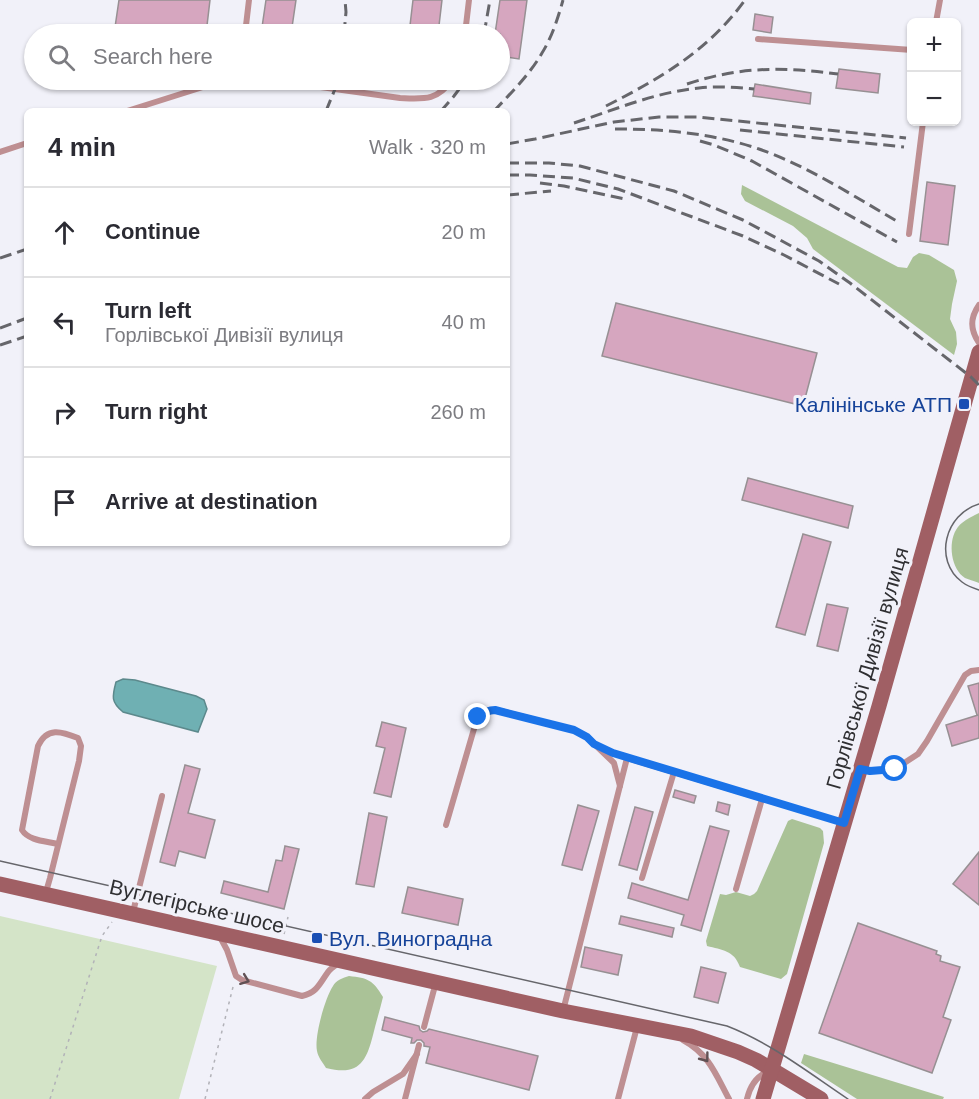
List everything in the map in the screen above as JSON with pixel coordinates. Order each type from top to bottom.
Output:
[{"type":"street","name":"Горлівської Дивізії вулиця","points":[[763,1099],[979,352]]},
{"type":"street","name":"Вуглегірське шосе","points":[[0,884],[563,1011],[691,1036],[756,1060],[821,1099]]},
{"type":"lane","points":[[246,24],[249,0]]},
{"type":"lane","points":[[466,24],[469,0]]},
{"type":"lane","points":[[937,18],[940,0]]},
{"type":"lane","points":[[758,39],[907,50]]},
{"type":"lane","points":[[136,108],[193,90]]},
{"type":"lane","points":[[342,90],[422,99],[438,95],[443,90]]},
{"type":"lane","points":[[909,234],[922,126]]},
{"type":"lane","points":[[0,152],[24,144]]},
{"type":"lane","points":[[979,305],[972,324],[973,334],[979,343]]},
{"type":"lane","points":[[860,769],[870,771],[895,769],[918,754],[965,675],[979,670]]},
{"type":"lane","points":[[446,825],[476,722],[478,717],[490,710],[574,730],[587,737],[614,764],[620,786]]},
{"type":"lane","points":[[46,894],[76,772],[81,746],[78,738],[53,732],[46,734],[39,746],[22,830],[29,837],[58,844]]},
{"type":"lane","points":[[594,744],[627,758],[844,823]]},
{"type":"lane","points":[[563,1011],[627,758]]},
{"type":"lane","points":[[642,878],[674,772]]},
{"type":"lane","points":[[132,913],[162,796]]},
{"type":"lane","points":[[736,889],[762,799]]},
{"type":"lane","points":[[217,932],[227,950],[236,976],[242,980],[302,996],[315,991],[330,970],[342,961]]},
{"type":"lane","points":[[424,1028],[436,982]]},
{"type":"lane","points":[[618,1099],[637,1026]]},
{"type":"lane","points":[[667,1032],[699,1051],[708,1061],[729,1099]]},
{"type":"lane","points":[[405,1099],[419,1045]]},
{"type":"lane","points":[[365,1099],[403,1074],[417,1054]]},
{"type":"lane","points":[[747,1099],[760,1074],[772,1069]]},
{"type":"path","points":[[50,1099],[102,936],[112,923],[116,910]]},
{"type":"path","points":[[281,947],[288,917]]},
{"type":"path","points":[[205,1099],[236,976]]},
{"type":"green space","points":[[742,185],[898,267],[907,268],[913,257],[919,253],[929,255],[954,270],[957,281],[950,319],[956,332],[957,344],[954,355],[813,249],[807,238],[793,226],[745,201],[741,194]]},
{"type":"green space","points":[[979,513],[979,583],[960,574],[952,556],[952,542],[958,527]]},
{"type":"green space","points":[[792,819],[820,828],[823,831],[824,843],[787,974],[781,979],[740,967],[731,954],[707,946],[706,941],[720,894],[736,892],[750,896],[757,891],[788,821]]},
{"type":"green space","points":[[0,916],[217,966],[179,1099],[0,1099]]},
{"type":"green space","points":[[349,976],[373,983],[383,997],[382,1002],[370,1045],[359,1065],[346,1070],[326,1068],[319,1058],[316,1045],[321,1018],[334,984]]},
{"type":"green space","points":[[804,1054],[944,1097],[943,1099],[857,1099],[801,1063]]},
{"type":"water","points":[[123,679],[135,680],[204,700],[207,709],[198,732],[123,712],[114,702],[113,695],[116,682]]},
{"type":"building","points":[[119,0],[210,0],[207,24],[115,24]]},
{"type":"building","points":[[266,0],[296,0],[292,24],[262,24]]},
{"type":"building","points":[[413,0],[442,0],[439,24],[410,24]]},
{"type":"building","points":[[500,0],[527,0],[519,59],[510,58],[510,24],[496,24]]},
{"type":"building","points":[[755,14],[773,17],[771,33],[753,30]]},
{"type":"building","points":[[839,69],[880,74],[878,93],[836,88]]},
{"type":"building","points":[[755,84],[811,93],[810,104],[753,96]]},
{"type":"building","points":[[927,182],[955,186],[948,245],[920,241]]},
{"type":"building","points":[[616,303],[817,353],[803,406],[602,356]]},
{"type":"building","points":[[748,478],[853,506],[848,528],[742,500]]},
{"type":"building","points":[[803,534],[831,542],[805,635],[776,627]]},
{"type":"building","points":[[827,604],[848,608],[838,651],[817,646]]},
{"type":"building","points":[[979,683],[979,738],[952,746],[946,725],[978,715],[968,686]]},
{"type":"building","points":[[382,722],[406,728],[391,797],[374,793],[385,748],[376,746]]},
{"type":"building","points":[[185,765],[200,769],[188,813],[215,820],[205,858],[179,851],[175,866],[160,862]]},
{"type":"building","points":[[675,790],[696,796],[694,803],[673,797]]},
{"type":"building","points":[[718,802],[730,805],[728,815],[716,811]]},
{"type":"building","points":[[578,805],[599,811],[582,870],[562,865]]},
{"type":"building","points":[[635,807],[653,812],[637,870],[619,865]]},
{"type":"building","points":[[369,813],[387,817],[374,887],[356,884]]},
{"type":"building","points":[[710,826],[729,831],[701,931],[681,925],[684,915],[628,898],[632,883],[688,900]]},
{"type":"building","points":[[285,846],[299,849],[284,909],[221,893],[224,881],[268,892],[276,860],[282,861]]},
{"type":"building","points":[[979,852],[979,905],[953,884]]},
{"type":"building","points":[[408,887],[463,899],[458,925],[402,913]]},
{"type":"building","points":[[621,916],[674,928],[672,937],[619,924]]},
{"type":"building","points":[[858,923],[937,951],[936,954],[941,956],[940,961],[960,967],[943,1017],[951,1020],[932,1073],[819,1033]]},
{"type":"building","points":[[585,947],[622,955],[618,975],[581,967]]},
{"type":"building","points":[[701,967],[726,973],[718,1003],[694,997]]},
{"type":"building","points":[[385,1017],[419,1026],[423,1032],[429,1029],[538,1056],[529,1090],[426,1063],[430,1047],[424,1046],[421,1040],[411,1043],[412,1038],[382,1030]]},
{"type":"tram line","points":[[979,504],[967,509],[958,517],[951,527],[946,550],[953,573],[970,587],[979,590]]},
{"type":"tram line","points":[[0,861],[727,1026],[774,1050],[848,1099]]},
{"type":"railway","points":[[345,0],[345,24]]},
{"type":"railway","points":[[486,24],[490,0]]},
{"type":"railway","points":[[497,108],[520,83],[546,47],[563,0]]},
{"type":"railway","points":[[606,106],[646,85],[682,62],[715,34],[745,0]]},
{"type":"railway","points":[[687,84],[744,71],[780,69],[838,74]]},
{"type":"railway","points":[[574,123],[667,93],[706,87],[754,89]]},
{"type":"railway","points":[[327,108],[335,90]]},
{"type":"railway","points":[[444,108],[458,90]]},
{"type":"railway","points":[[510,143],[614,122],[659,117],[698,117],[906,138]]},
{"type":"railway","points":[[615,129],[687,133],[723,139],[759,149],[813,173],[900,223]]},
{"type":"railway","points":[[740,130],[904,147]]},
{"type":"railway","points":[[700,141],[752,161],[897,242]]},
{"type":"railway","points":[[510,163],[580,166],[674,191],[743,220],[819,261],[979,385]]},
{"type":"railway","points":[[510,175],[573,178],[618,189],[743,236],[839,284]]},
{"type":"railway","points":[[540,183],[625,199]]},
{"type":"railway","points":[[510,195],[551,191]]},
{"type":"railway","points":[[0,258],[24,250]]},
{"type":"railway","points":[[0,328],[24,319]]},
{"type":"railway","points":[[0,345],[24,337]]},
{"type":"place","name":"Калінінське АТП","points":[[964,404]]},
{"type":"place","name":"Вул. Виноградна","points":[[317,938]]},
{"type":"route","points":[[478,717],[484,712],[495,710],[574,730],[594,744],[627,758],[844,823],[860,769],[880,771],[895,769]]}]
